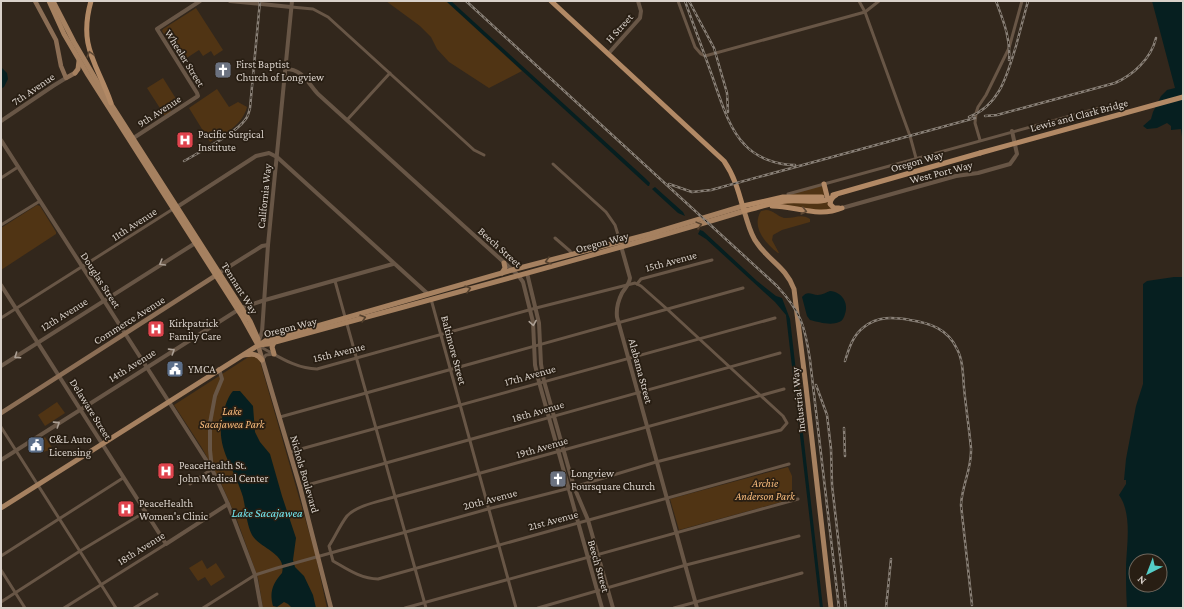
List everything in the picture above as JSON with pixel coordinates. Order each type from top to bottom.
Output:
[{"type":"highway","points":[[91,1],[88,18],[88,47],[94,66],[111,103]]},
{"type":"highway","points":[[551,1],[724,161],[734,178],[744,209]]},
{"type":"highway","name":"Lewis and Clark Bridge","points":[[980,153],[1183,97]]},
{"type":"highway","name":"Oregon Way","points":[[744,209],[787,201],[809,202],[835,196],[980,153]]},
{"type":"highway","points":[[824,184],[827,196]]},
{"type":"highway","points":[[835,196],[830,201],[831,206],[834,208],[842,208]]},
{"type":"highway","name":"Oregon Way","points":[[744,209],[783,197],[815,198],[835,196]]},
{"type":"highway","points":[[766,206],[786,206],[807,212],[820,213],[842,208]]},
{"type":"main road","points":[[35,1],[56,40],[61,66],[66,78]]},
{"type":"main road","name":"Tennant Way","points":[[49,1],[61,27],[88,75],[132,140],[217,274],[254,328],[258,339],[258,345]]},
{"type":"main road","name":"Tennant Way","points":[[53,1],[74,42],[132,140]]},
{"type":"main road","points":[[75,73],[78,69],[79,60]]},
{"type":"main road","points":[[75,73],[83,73],[88,75]]},
{"type":"main road","name":"7th Avenue","points":[[66,78],[75,73]]},
{"type":"main road","name":"Oregon Way","points":[[258,345],[264,341],[344,317],[527,273],[650,234],[744,209]]},
{"type":"main road","name":"Industrial Way","points":[[744,209],[751,233],[757,244],[784,271],[791,281],[794,289],[804,364],[831,608]]},
{"type":"main road","name":"Oregon Way","points":[[258,345],[346,323],[512,270],[572,254],[620,244]]},
{"type":"main road","points":[[502,273],[505,268],[504,263]]},
{"type":"main road","points":[[497,281],[499,278],[506,276],[512,270]]},
{"type":"main road","name":"Commerce Avenue","points":[[1,413],[217,274]]},
{"type":"main road","points":[[274,342],[272,347],[274,354]]},
{"type":"main road","points":[[1,508],[258,345]]},
{"type":"main road","name":"Nichols Boulevard","points":[[258,345],[300,486],[331,608]]},
{"type":"main road","points":[[242,355],[254,353],[262,360]]},
{"type":"street","name":"Wheeler Street","points":[[198,96],[197,92],[157,29],[200,1]]},
{"type":"street","points":[[230,1],[313,9],[325,14],[474,150],[484,155]]},
{"type":"street","name":"California Way","points":[[258,345],[262,332],[268,245],[292,1]]},
{"type":"street","name":"H Street","points":[[608,54],[638,22],[641,14],[638,1]]},
{"type":"street","points":[[678,1],[695,47],[705,56],[865,12],[879,1]]},
{"type":"street","points":[[859,1],[865,12],[910,136],[916,158]]},
{"type":"street","points":[[980,140],[975,119],[978,107],[986,95],[1009,48],[1022,1]]},
{"type":"street","name":"Beech Street","points":[[285,68],[296,70],[300,73],[318,94],[518,275],[523,282],[533,322],[535,365],[539,382],[602,608]]},
{"type":"street","points":[[347,120],[390,73]]},
{"type":"street","name":"7th Avenue","points":[[1,121],[66,78]]},
{"type":"street","name":"9th Avenue","points":[[132,140],[198,96]]},
{"type":"street","points":[[788,194],[1102,107]]},
{"type":"street","points":[[978,131],[989,138]]},
{"type":"street","name":"West Port Way","points":[[842,208],[956,176],[978,173],[1010,164],[1017,154],[1012,132]]},
{"type":"street","name":"Douglas Street","points":[[1,140],[212,469]]},
{"type":"street","name":"11th Avenue","points":[[1,318],[83,268],[256,156],[269,153],[277,158]]},
{"type":"street","points":[[277,158],[429,297]]},
{"type":"street","points":[[553,164],[606,212],[615,225],[629,274],[629,283],[632,282],[637,284],[760,395]]},
{"type":"street","points":[[1,178],[18,167]]},
{"type":"street","points":[[1,225],[40,200]]},
{"type":"street","points":[[555,238],[572,254]]},
{"type":"street","name":"12th Avenue","points":[[1,366],[38,341],[197,242]]},
{"type":"street","name":"Commerce Avenue","points":[[217,274],[262,246],[268,245]]},
{"type":"street","name":"15th Avenue","points":[[637,284],[641,279],[712,260]]},
{"type":"street","name":"14th Avenue","points":[[1,460],[240,309],[265,300],[394,264]]},
{"type":"street","name":"Beech Street","points":[[527,273],[539,323],[541,364],[544,381],[574,487],[588,520],[613,608]]},
{"type":"street","points":[[518,275],[530,285]]},
{"type":"street","points":[[334,281],[426,608]]},
{"type":"street","name":"15th Avenue","points":[[258,345],[295,365],[307,369],[317,369],[629,283]]},
{"type":"street","name":"Alabama Street","points":[[629,283],[619,298],[617,305],[617,317],[697,608]]},
{"type":"street","name":"Delaware Street","points":[[1,285],[166,544]]},
{"type":"street","points":[[280,417],[743,288]]},
{"type":"street","name":"Baltimore Street","points":[[429,297],[441,335],[449,369],[516,608]]},
{"type":"street","name":"17th Avenue","points":[[290,452],[698,338],[775,318]]},
{"type":"street","name":"18th Avenue","points":[[300,486],[780,353]]},
{"type":"street","points":[[262,360],[266,356],[274,354]]},
{"type":"street","points":[[219,369],[222,379],[215,396],[210,424],[212,469],[228,504],[255,575],[261,608]]},
{"type":"street","name":"19th Avenue","points":[[331,553],[329,546],[344,521],[351,513],[359,508],[558,451],[647,428],[784,389]]},
{"type":"street","name":"20th Avenue","points":[[205,607],[255,575],[277,568],[488,509],[574,487],[656,462],[781,430],[787,423],[783,416],[760,395]]},
{"type":"street","points":[[1,427],[116,608]]},
{"type":"street","name":"21st Avenue","points":[[331,553],[333,561],[360,576],[372,579],[384,577],[789,464]]},
{"type":"street","points":[[190,484],[212,469]]},
{"type":"street","points":[[1,556],[124,478]]},
{"type":"street","points":[[405,608],[798,499]]},
{"type":"street","name":"18th Avenue","points":[[64,608],[228,504]]},
{"type":"street","points":[[1,602],[80,551],[145,512]]},
{"type":"street","points":[[538,608],[686,565],[799,536]]},
{"type":"street","points":[[1,570],[25,608]]},
{"type":"street","points":[[674,608],[802,573]]},
{"type":"street","points":[[134,608],[157,594]]},
{"type":"green space","points":[[386,1],[446,1],[522,71],[489,88],[449,62],[437,49],[431,37],[420,26]]},
{"type":"green space","points":[[196,8],[223,50],[214,56],[211,51],[203,56],[199,50],[182,61],[162,31]]},
{"type":"green space","points":[[163,78],[178,102],[169,108],[172,112],[165,116],[147,88]]},
{"type":"green space","points":[[217,89],[229,107],[238,102],[247,107],[245,114],[237,124],[210,142],[189,108]]},
{"type":"green space","points":[[824,184],[827,196],[789,197],[788,194]]},
{"type":"green space","points":[[831,200],[833,207],[829,212],[782,206],[781,202]]},
{"type":"green space","points":[[37,205],[40,206],[56,234],[1,270],[1,228]]},
{"type":"green space","points":[[766,210],[784,218],[804,216],[810,219],[810,222],[782,230],[773,235],[772,240],[778,253],[764,240],[759,229],[758,217],[761,211]]},
{"type":"green space","name":"Lake Sacajawea Park","points":[[250,356],[259,358],[315,553],[327,608],[263,608],[258,578],[236,517],[221,483],[202,448],[174,405]]},
{"type":"green space","points":[[57,402],[65,413],[45,426],[38,415]]},
{"type":"green space","points":[[45,437],[53,449],[43,452],[36,443]]},
{"type":"green space","name":"Archie Anderson Park","points":[[788,467],[792,476],[792,499],[679,530],[670,499]]},
{"type":"green space","points":[[202,560],[207,569],[216,563],[225,577],[211,586],[205,577],[198,581],[189,568]]},
{"type":"water","points":[[446,1],[451,1],[645,178],[650,183],[649,186],[648,186]]},
{"type":"water","points":[[1152,1],[1183,1],[1183,144],[1181,129],[1171,130],[1171,126],[1167,123],[1157,128],[1147,129],[1143,126],[1151,119],[1161,96],[1167,90],[1175,88]]},
{"type":"water","points":[[1,67],[7,73],[8,79],[2,88]]},
{"type":"water","points":[[655,187],[683,212],[685,216],[678,213],[652,189]]},
{"type":"water","points":[[700,230],[703,231],[757,281],[776,296],[782,298],[790,319],[823,608],[820,608],[786,315],[775,302],[706,239],[698,234]]},
{"type":"water","points":[[1183,277],[1183,608],[1127,608],[1126,565],[1128,529],[1126,511],[1119,495],[1126,484],[1126,480],[1124,480],[1126,459],[1136,406],[1143,384],[1143,284],[1147,281]]},
{"type":"water","points":[[830,291],[838,293],[844,299],[846,310],[842,320],[832,324],[810,320],[807,316],[802,297],[808,293],[820,295]]},
{"type":"water","name":"Lake Sacajawea","points":[[233,391],[240,391],[253,406],[255,432],[260,442],[270,454],[296,538],[293,560],[295,567],[304,576],[313,595],[316,608],[292,608],[284,602],[277,607],[273,606],[271,596],[276,580],[282,573],[281,561],[252,535],[247,521],[243,497],[223,445],[221,423],[224,410]]},
{"type":"railway","points":[[184,161],[208,148],[234,131],[248,116],[260,1]]},
{"type":"railway","points":[[466,1],[777,286],[797,312],[804,328],[810,360],[839,608]]},
{"type":"railway","points":[[685,1],[724,110],[739,138],[750,150],[761,157],[781,164],[795,165]]},
{"type":"railway","points":[[689,1],[714,48],[727,93],[728,112]]},
{"type":"railway","points":[[996,1],[1008,37],[1009,60]]},
{"type":"railway","points":[[969,117],[980,112],[988,105],[1001,88],[1013,57],[1028,1]]},
{"type":"railway","points":[[985,116],[997,115],[1122,80],[1135,71],[1146,59],[1154,46],[1156,38]]},
{"type":"railway","points":[[669,184],[692,192],[711,190],[975,118]]},
{"type":"railway","points":[[845,361],[852,342],[860,330],[869,323],[886,318],[917,321],[938,328],[949,336],[957,349],[962,368],[971,448],[970,463],[961,505],[972,605]]},
{"type":"railway","points":[[816,385],[827,415],[831,449],[832,485],[846,608]]},
{"type":"railway","points":[[844,428],[845,456]]},
{"type":"railway","points":[[886,608],[891,559]]},
{"type":"place","name":"First Baptist Church of Longview","points":[[223,70]]},
{"type":"place","name":"Pacific Surgical Institute","points":[[185,140]]},
{"type":"place","name":"Kirkpatrick Family Care","points":[[156,329]]},
{"type":"place","name":"YMCA","points":[[175,369]]},
{"type":"place","name":"C&L Auto Licensing","points":[[36,445]]},
{"type":"place","name":"PeaceHealth St. John Medical Center","points":[[166,471]]},
{"type":"place","name":"Longview Foursquare Church","points":[[558,479]]},
{"type":"place","name":"PeaceHealth Women's Clinic","points":[[126,509]]}]
